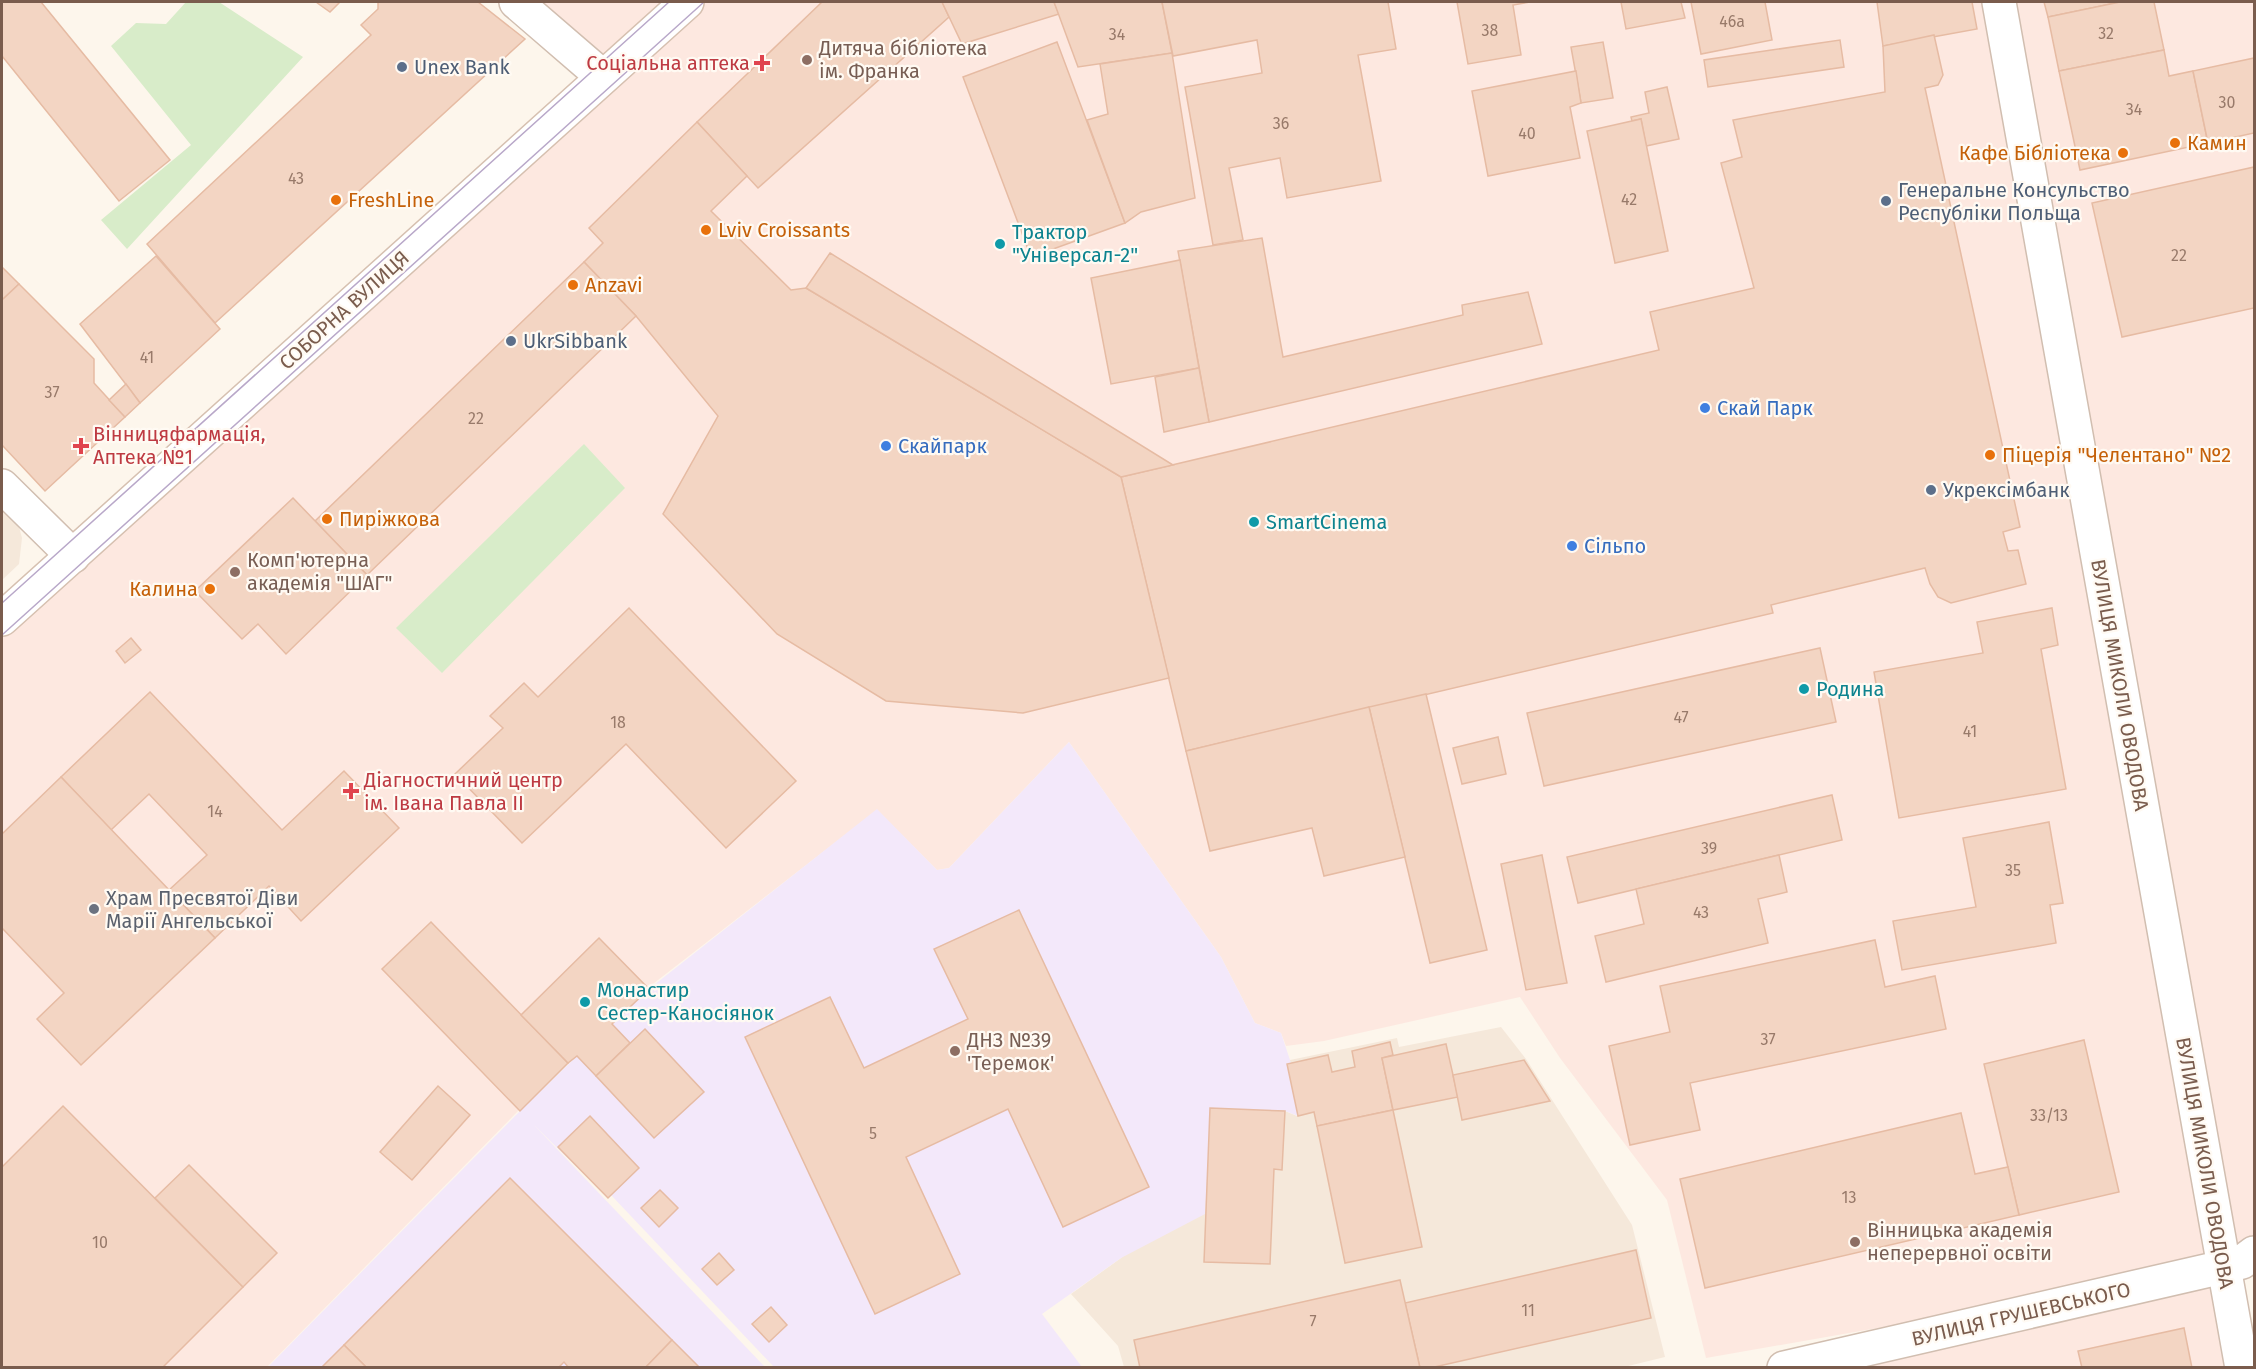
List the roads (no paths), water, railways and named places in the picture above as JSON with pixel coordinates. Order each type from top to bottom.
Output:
[{"type":"street","points":[[516,2],[603,77]]},
{"type":"street","name":"СОБОРНА ВУЛИЦЯ","points":[[2,619],[687,2]]},
{"type":"street","name":"ВУЛИЦЯ МИКОЛИ ОВОДОВА","points":[[1999,2],[2242,1368]]},
{"type":"street","points":[[2,486],[73,556]]},
{"type":"street","name":"ВУЛИЦЯ ГРУШЕВСЬКОГО","points":[[1784,1368],[2223,1267],[2241,1262],[2254,1253]]},
{"type":"tram line","points":[[2,603],[669,2]]},
{"type":"tram line","points":[[2,635],[704,2]]},
{"type":"place","name":"Дитяча бібліотека ім. Франка","points":[[807,60]]},
{"type":"place","name":"Соціальна аптека","points":[[762,63]]},
{"type":"place","name":"Unex Bank","points":[[402,67]]},
{"type":"place","name":"Камин","points":[[2175,143]]},
{"type":"place","name":"Кафе Бібліотека","points":[[2123,153]]},
{"type":"place","name":"FreshLine","points":[[336,200]]},
{"type":"place","name":"Генеральне Консульство Республіки Польща","points":[[1886,201]]},
{"type":"place","name":"Lviv Croissants","points":[[706,230]]},
{"type":"place","name":"Трактор \"Універсал-2\"","points":[[1000,244]]},
{"type":"place","name":"Anzavi","points":[[573,285]]},
{"type":"place","name":"UkrSibbank","points":[[511,341]]},
{"type":"place","name":"Скай Парк","points":[[1705,408]]},
{"type":"place","name":"Вінницяфармація, Аптека №1","points":[[81,446]]},
{"type":"place","name":"Скайпарк","points":[[886,446]]},
{"type":"place","name":"Піцерія \"Челентано\" №2","points":[[1990,455]]},
{"type":"place","name":"Укрексімбанк","points":[[1931,490]]},
{"type":"place","name":"Пиріжкова","points":[[327,519]]},
{"type":"place","name":"SmartCinema","points":[[1254,522]]},
{"type":"place","name":"Сільпо","points":[[1572,546]]},
{"type":"place","name":"Комп'ютерна академія \"ШАГ\"","points":[[235,572]]},
{"type":"place","name":"Калина","points":[[210,589]]},
{"type":"place","name":"Родина","points":[[1804,689]]},
{"type":"place","name":"Діагностичний центр ім. Івана Павла II","points":[[351,791]]},
{"type":"place","name":"Храм Пресвятої Діви Марії Ангельської","points":[[94,909]]},
{"type":"place","name":"Монастир Сестер-Каносіянок","points":[[585,1002]]},
{"type":"place","name":"ДНЗ №39 'Теремок'","points":[[955,1051]]},
{"type":"place","name":"Вінницька академія неперервної освіти","points":[[1855,1242]]}]
